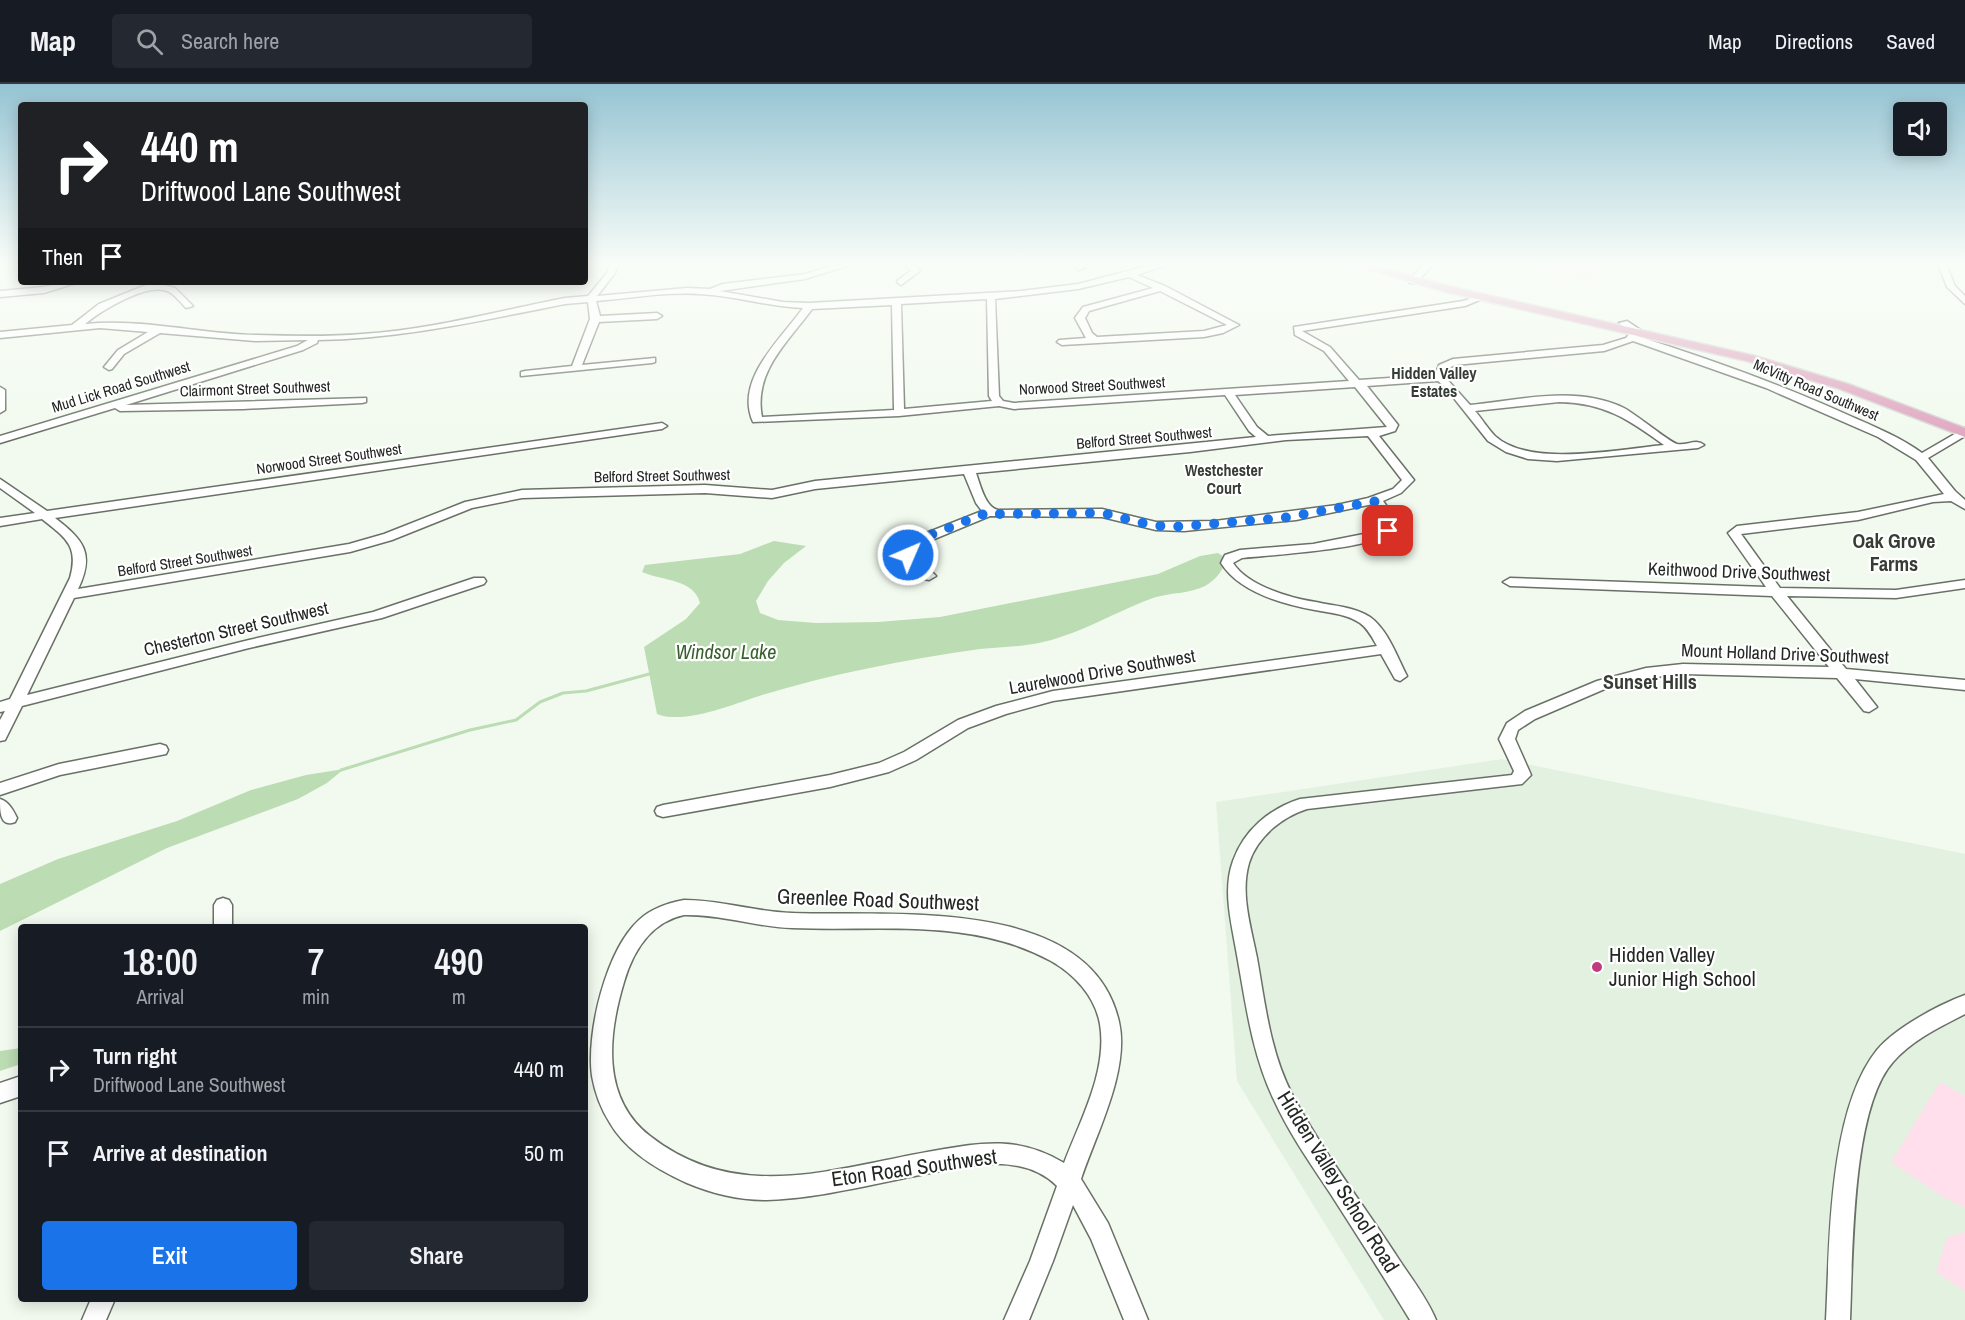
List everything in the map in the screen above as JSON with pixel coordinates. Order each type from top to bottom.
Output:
[{"type":"main road","points":[[1580,322],[1635,335],[1721,350],[1801,373],[1965,430]]},
{"type":"main road","points":[[1618,322],[1716,344],[1796,366],[1884,395],[1965,430]]},
{"type":"street","points":[[76,326],[82,322]]},
{"type":"street","points":[[0,335],[76,326],[108,325],[239,337],[317,339],[407,332],[457,322]]},
{"type":"street","points":[[576,368],[594,322]]},
{"type":"street","name":"Norwood Street Southwest","points":[[798,322],[760,373],[755,390],[756,419],[899,413],[999,403],[1014,406],[1440,378]]},
{"type":"street","points":[[897,322],[899,413]]},
{"type":"street","points":[[992,322],[994,396],[999,403]]},
{"type":"street","points":[[1082,322],[1088,335],[1094,339]]},
{"type":"street","points":[[1062,342],[1204,334],[1228,329],[1234,323],[1231,322]]},
{"type":"street","points":[[1344,322],[1297,329],[1298,333],[1327,349],[1393,424],[1388,431],[1371,433]]},
{"type":"street","name":"McVitty Road Southwest","points":[[1624,323],[1635,335],[1799,397],[1880,434],[1920,457],[1936,473],[1952,497],[1965,505]]},
{"type":"street","points":[[109,367],[121,352],[160,329]]},
{"type":"street","points":[[1635,335],[1620,344],[1587,350],[1453,362],[1442,367],[1440,378],[1449,385],[1497,443],[1528,456],[1564,458],[1698,445]]},
{"type":"street","points":[[300,348],[346,338]]},
{"type":"street","name":"Mud Lick Road Southwest","points":[[0,440],[300,348],[317,339]]},
{"type":"street","points":[[525,374],[652,360]]},
{"type":"street","points":[[0,390],[0,410]]},
{"type":"street","points":[[1229,393],[1253,429],[1265,439]]},
{"type":"street","name":"Clairmont Street Southwest","points":[[112,406],[120,408],[235,407],[363,400]]},
{"type":"street","points":[[1468,408],[1553,400],[1595,402],[1622,412],[1675,447]]},
{"type":"street","name":"Norwood Street Southwest","points":[[0,522],[662,426]]},
{"type":"street","points":[[1920,457],[1930,454],[1965,430]]},
{"type":"street","points":[[929,576],[908,555],[907,549],[910,544],[989,512],[998,514],[1103,513],[1150,525],[1173,527],[1283,518],[1377,501],[1402,490],[1408,480],[1371,433]]},
{"type":"street","name":"Belford Street Southwest","points":[[69,595],[350,548],[388,537],[469,505],[522,494],[705,489],[772,494],[815,485],[1190,449],[1265,439],[1371,433]]},
{"type":"street","points":[[969,471],[982,503],[989,512]]},
{"type":"street","points":[[0,482],[72,539],[80,552],[78,572],[69,595],[0,736]]},
{"type":"street","points":[[1869,707],[1777,592],[1734,533],[1737,530],[1858,516],[1933,498],[1952,497]]},
{"type":"street","points":[[1377,501],[1390,519],[1389,528],[1383,534],[1313,548],[1240,554],[1230,558],[1227,563],[1231,571],[1238,576],[1268,591],[1291,600],[1363,619],[1373,628],[1400,676]]},
{"type":"street","name":"Chesterton Street Southwest","points":[[0,707],[249,644],[377,615],[479,582]]},
{"type":"street","name":"Keithwood Drive Southwest","points":[[1510,582],[1879,595],[1965,584]]},
{"type":"street","name":"Laurelwood Drive Southwest","points":[[663,811],[830,781],[883,768],[910,756],[963,724],[1001,710],[1053,696],[1384,649]]},
{"type":"street","name":"Mount Holland Drive Southwest","points":[[1322,801],[1516,780],[1523,775],[1507,739],[1512,727],[1530,715],[1602,684],[1624,678],[1683,669],[1842,673],[1965,685]]},
{"type":"street","points":[[0,789],[59,770],[160,750]]},
{"type":"street","name":"Hidden Valley School Road","points":[[1322,801],[1295,806],[1274,816],[1250,846],[1242,861],[1238,883],[1241,921],[1264,1046],[1281,1094],[1424,1320]]},
{"type":"street","points":[[223,905],[223,924]]},
{"type":"street","name":"Greenlee Road Southwest","points":[[618,1119],[607,1093],[601,1062],[609,1003],[625,955],[640,930],[658,916],[675,909],[699,907],[770,920],[962,924],[1016,934],[1050,949],[1083,973],[1102,1002],[1111,1035],[1108,1065],[1069,1183],[1032,1287],[1016,1320]]},
{"type":"street","points":[[1838,1320],[1844,1222],[1851,1157],[1857,1119],[1866,1085],[1884,1057],[1900,1043],[1965,1004]]},
{"type":"street","points":[[0,1093],[18,1087]]},
{"type":"street","name":"Eton Road Southwest","points":[[618,1119],[645,1145],[668,1160],[707,1179],[753,1189],[804,1185],[990,1153],[1013,1154],[1038,1160],[1050,1166],[1069,1183],[1089,1209],[1136,1320]]},
{"type":"street","points":[[94,1320],[102,1302]]},
{"type":"shaded area","name":"Hidden Valley Junior High School","points":[[1502,759],[1965,854],[1965,1320],[1384,1320],[1237,1081],[1216,802]]},
{"type":"shaded area","points":[[1940,1082],[1965,1096],[1965,1207],[1943,1197],[1891,1162]]},
{"type":"shaded area","points":[[1965,1232],[1965,1291],[1936,1272],[1947,1237]]},
{"type":"water","name":"Windsor Lake","points":[[774,541],[806,546],[784,563],[768,581],[756,601],[760,613],[778,620],[816,623],[878,622],[940,617],[1158,574],[1200,556],[1218,553],[1227,559],[1219,574],[1205,586],[1156,597],[1058,638],[1027,645],[980,649],[897,662],[788,687],[695,715],[668,717],[657,714],[644,647],[686,619],[700,603],[697,595],[685,585],[642,572],[645,565],[740,554]]},
{"type":"water","points":[[344,769],[327,783],[298,799],[167,848],[0,931],[0,884],[58,859],[177,821],[251,790],[306,775]]},
{"type":"water","points":[[18,1048],[18,1065],[0,1071],[0,1051]]},
{"type":"waterway","points":[[341,770],[470,730],[516,720],[540,702],[563,693],[586,691],[653,673]]},
{"type":"place","name":"Hidden Valley Junior High School","points":[[1597,967]]},
{"type":"district","name":"Hidden Valley Estates","points":[[1434,382]]},
{"type":"district","name":"Westchester Court","points":[[1224,479]]},
{"type":"district","name":"Oak Grove Farms","points":[[1894,552]]},
{"type":"district","name":"Sunset Hills","points":[[1650,682]]},
{"type":"route","points":[[908,555],[907,549],[915,541],[989,512],[998,514],[1103,513],[1140,523],[1173,527],[1283,518],[1377,501],[1390,519],[1388,531]]}]
